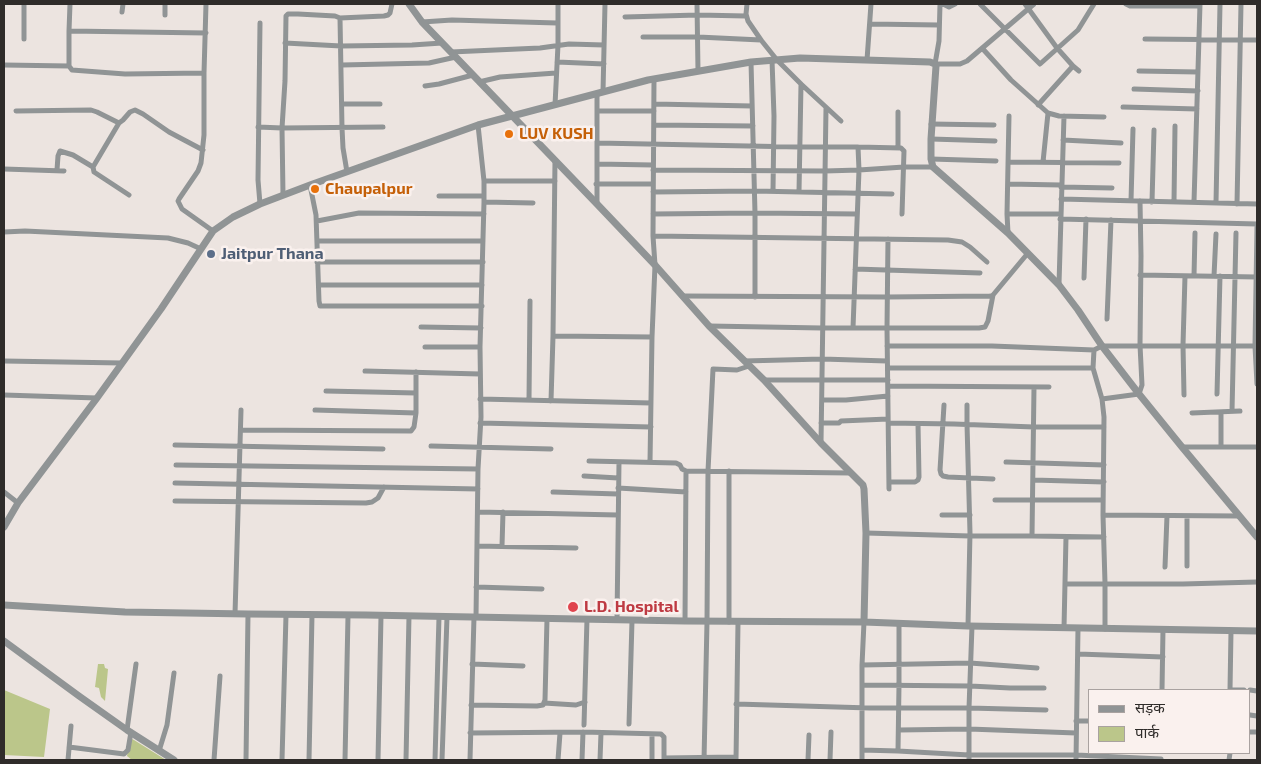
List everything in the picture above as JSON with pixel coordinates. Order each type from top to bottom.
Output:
[{"type":"street","points":[[24,4],[24,39]]},
{"type":"street","points":[[69,66],[70,4]]},
{"type":"street","points":[[122,4],[122,12]]},
{"type":"street","points":[[165,4],[165,15]]},
{"type":"street","points":[[206,4],[203,150],[198,171],[178,202],[182,209],[213,231]]},
{"type":"street","points":[[283,195],[282,128],[286,16],[288,14],[335,16],[340,18],[384,16],[390,13],[392,4]]},
{"type":"street","points":[[409,4],[422,22],[555,159],[708,326],[764,380],[863,486],[866,533],[862,665],[862,760]]},
{"type":"street","points":[[555,105],[558,4]]},
{"type":"street","points":[[597,204],[597,111],[604,64],[605,4]]},
{"type":"street","points":[[697,4],[698,71]]},
{"type":"street","points":[[747,4],[746,16],[774,60],[841,121]]},
{"type":"street","points":[[867,60],[871,4]]},
{"type":"street","points":[[955,4],[949,7],[942,4],[939,25],[931,124],[931,158],[933,167],[1008,234],[1059,285],[1139,394],[1257,537]]},
{"type":"street","points":[[980,4],[1040,64],[1080,28],[1094,4]]},
{"type":"street","points":[[4,526],[18,503],[122,363],[213,231],[233,217],[310,184],[478,125],[654,78],[751,62],[800,58],[930,62],[935,64],[963,63],[1005,29],[1027,6],[1034,4]]},
{"type":"street","points":[[1126,4],[1130,6],[1200,5],[1194,202]]},
{"type":"street","points":[[1216,203],[1220,4]]},
{"type":"street","points":[[1237,204],[1241,4]]},
{"type":"street","points":[[1027,6],[1057,48],[1079,71]]},
{"type":"street","points":[[625,17],[746,16]]},
{"type":"street","points":[[340,18],[342,128],[347,172]]},
{"type":"street","points":[[422,22],[452,20],[557,23]]},
{"type":"street","points":[[260,23],[258,127],[260,204]]},
{"type":"street","points":[[870,24],[939,25]]},
{"type":"street","points":[[70,31],[206,34]]},
{"type":"street","points":[[643,37],[761,40]]},
{"type":"street","points":[[1145,39],[1257,40]]},
{"type":"street","points":[[285,43],[341,46],[442,43]]},
{"type":"street","points":[[342,65],[429,63],[454,55],[558,45],[604,45]]},
{"type":"street","points":[[982,48],[1012,80],[1048,113],[1054,116],[1104,117]]},
{"type":"street","points":[[773,191],[774,60]]},
{"type":"street","points":[[557,62],[604,64]]},
{"type":"street","points":[[751,62],[756,297]]},
{"type":"street","points":[[4,65],[69,66],[72,70],[125,74],[204,73]]},
{"type":"street","points":[[1038,105],[1073,66]]},
{"type":"street","points":[[1139,71],[1198,72]]},
{"type":"street","points":[[479,82],[500,77],[556,73]]},
{"type":"street","points":[[425,86],[472,75]]},
{"type":"street","points":[[650,462],[654,265],[654,78]]},
{"type":"street","points":[[800,192],[801,84]]},
{"type":"street","points":[[1134,89],[1198,91]]},
{"type":"street","points":[[342,104],[380,104]]},
{"type":"street","points":[[654,104],[752,106]]},
{"type":"street","points":[[1123,107],[1197,109]]},
{"type":"street","points":[[821,443],[826,108]]},
{"type":"street","points":[[16,111],[91,110],[118,123]]},
{"type":"street","points":[[93,167],[118,123],[134,110],[203,150]]},
{"type":"street","points":[[597,111],[654,111]]},
{"type":"street","points":[[898,112],[898,148]]},
{"type":"street","points":[[1043,162],[1048,113]]},
{"type":"street","points":[[1008,234],[1009,116]]},
{"type":"street","points":[[1059,285],[1064,116]]},
{"type":"street","points":[[931,124],[994,125]]},
{"type":"street","points":[[470,760],[478,512],[484,214],[484,180],[478,125]]},
{"type":"street","points":[[654,125],[753,126]]},
{"type":"street","points":[[1174,202],[1175,126]]},
{"type":"street","points":[[258,127],[383,127]]},
{"type":"street","points":[[1131,201],[1133,129]]},
{"type":"street","points":[[1152,202],[1154,130]]},
{"type":"street","points":[[931,139],[995,141]]},
{"type":"street","points":[[1063,140],[1121,143]]},
{"type":"street","points":[[597,143],[800,148],[826,146],[901,148],[904,151],[902,214]]},
{"type":"street","points":[[853,328],[859,170],[858,147]]},
{"type":"street","points":[[4,169],[60,170],[58,156],[60,151],[73,154],[93,167],[94,172],[129,195]]},
{"type":"street","points":[[931,158],[996,161]]},
{"type":"street","points":[[551,401],[555,159]]},
{"type":"street","points":[[1008,162],[1118,163]]},
{"type":"street","points":[[597,164],[825,171],[933,167]]},
{"type":"street","points":[[484,180],[555,180]]},
{"type":"street","points":[[310,184],[317,221],[320,306],[482,306]]},
{"type":"street","points":[[596,184],[653,184]]},
{"type":"street","points":[[1008,184],[1112,188]]},
{"type":"street","points":[[653,192],[773,191],[892,194]]},
{"type":"street","points":[[439,196],[533,203]]},
{"type":"street","points":[[1061,199],[1257,204]]},
{"type":"street","points":[[1139,394],[1142,380],[1140,345],[1140,201]]},
{"type":"street","points":[[317,221],[359,214],[484,214]]},
{"type":"street","points":[[653,214],[857,214]]},
{"type":"street","points":[[1007,214],[1086,220],[1257,226],[1257,384]]},
{"type":"street","points":[[1084,278],[1086,220]]},
{"type":"street","points":[[1107,319],[1111,220]]},
{"type":"street","points":[[4,232],[25,231],[168,238],[188,243],[201,249]]},
{"type":"street","points":[[1194,276],[1195,233]]},
{"type":"street","points":[[1232,411],[1236,233]]},
{"type":"street","points":[[1216,234],[1217,394]]},
{"type":"street","points":[[653,236],[948,240],[962,242],[988,262]]},
{"type":"street","points":[[888,239],[889,490]]},
{"type":"street","points":[[317,241],[483,241]]},
{"type":"street","points":[[708,326],[822,328],[985,327],[993,295],[1028,253]]},
{"type":"street","points":[[317,262],[483,262]]},
{"type":"street","points":[[855,269],[980,274]]},
{"type":"street","points":[[1140,275],[1257,277]]},
{"type":"street","points":[[1184,395],[1185,276]]},
{"type":"street","points":[[319,285],[482,285]]},
{"type":"street","points":[[682,296],[888,297],[993,295]]},
{"type":"street","points":[[529,400],[530,301]]},
{"type":"street","points":[[421,327],[481,328]]},
{"type":"street","points":[[553,336],[652,337]]},
{"type":"street","points":[[887,346],[992,346],[1094,350],[1102,346],[1140,345],[1256,346]]},
{"type":"street","points":[[425,346],[480,347]]},
{"type":"street","points":[[1094,350],[1093,368],[1102,399],[1104,427],[1105,628]]},
{"type":"street","points":[[704,759],[708,471],[712,369],[737,370],[747,363],[822,359],[887,361]]},
{"type":"street","points":[[4,361],[122,363]]},
{"type":"street","points":[[888,368],[1093,368]]},
{"type":"street","points":[[366,371],[480,374]]},
{"type":"street","points":[[241,430],[411,432],[414,427],[416,413],[416,372]]},
{"type":"street","points":[[764,380],[888,380]]},
{"type":"street","points":[[888,386],[1049,387]]},
{"type":"street","points":[[1032,536],[1034,387]]},
{"type":"street","points":[[326,391],[416,393]]},
{"type":"street","points":[[1102,399],[1139,394]]},
{"type":"street","points":[[4,395],[96,398]]},
{"type":"street","points":[[822,400],[888,396]]},
{"type":"street","points":[[480,399],[651,403]]},
{"type":"street","points":[[967,404],[966,424],[970,515],[969,758]]},
{"type":"street","points":[[944,405],[941,474],[948,478],[994,479]]},
{"type":"street","points":[[235,614],[241,410]]},
{"type":"street","points":[[315,410],[416,413]]},
{"type":"street","points":[[1192,413],[1240,411]]},
{"type":"street","points":[[1221,412],[1221,447]]},
{"type":"street","points":[[821,423],[888,421],[918,424],[1104,427]]},
{"type":"street","points":[[480,423],[651,427]]},
{"type":"street","points":[[890,482],[915,482],[918,480],[918,424]]},
{"type":"street","points":[[176,445],[383,449]]},
{"type":"street","points":[[431,446],[551,449]]},
{"type":"street","points":[[1182,447],[1257,447]]},
{"type":"street","points":[[589,461],[676,462],[686,471],[850,473]]},
{"type":"street","points":[[616,620],[618,462]]},
{"type":"street","points":[[1006,462],[1104,465]]},
{"type":"street","points":[[176,465],[478,468]]},
{"type":"street","points":[[685,622],[686,471]]},
{"type":"street","points":[[729,471],[729,622]]},
{"type":"street","points":[[584,476],[618,478]]},
{"type":"street","points":[[1033,480],[1104,482]]},
{"type":"street","points":[[175,483],[478,489]]},
{"type":"street","points":[[176,501],[366,503],[378,498],[384,487]]},
{"type":"street","points":[[4,492],[18,503]]},
{"type":"street","points":[[553,492],[686,492]]},
{"type":"street","points":[[996,500],[1103,500]]},
{"type":"street","points":[[478,512],[618,515]]},
{"type":"street","points":[[502,546],[503,512]]},
{"type":"street","points":[[942,515],[970,515]]},
{"type":"street","points":[[1103,515],[1239,516]]},
{"type":"street","points":[[1165,567],[1167,516]]},
{"type":"street","points":[[1187,516],[1187,566]]},
{"type":"street","points":[[866,533],[1104,537]]},
{"type":"street","points":[[1064,628],[1066,536]]},
{"type":"street","points":[[477,546],[576,548]]},
{"type":"street","points":[[1065,584],[1257,582]]},
{"type":"street","points":[[476,587],[542,589]]},
{"type":"street","points":[[4,605],[125,612],[685,622],[864,622],[970,626],[1257,631]]},
{"type":"street","points":[[246,760],[248,614]]},
{"type":"street","points":[[282,760],[286,615]]},
{"type":"street","points":[[309,760],[312,615]]},
{"type":"street","points":[[345,760],[348,616]]},
{"type":"street","points":[[378,760],[381,616]]},
{"type":"street","points":[[406,760],[409,616]]},
{"type":"street","points":[[434,760],[443,617]]},
{"type":"street","points":[[442,760],[443,617]]},
{"type":"street","points":[[544,703],[547,619]]},
{"type":"street","points":[[584,725],[587,619]]},
{"type":"street","points":[[629,724],[632,620]]},
{"type":"street","points":[[470,733],[583,732],[661,734],[664,736],[664,759],[736,759],[738,622]]},
{"type":"street","points":[[898,751],[899,623]]},
{"type":"street","points":[[1076,758],[1078,628]]},
{"type":"street","points":[[1162,689],[1163,629]]},
{"type":"street","points":[[1230,689],[1231,631]]},
{"type":"street","points":[[4,641],[129,731],[174,760]]},
{"type":"street","points":[[1078,654],[1163,657]]},
{"type":"street","points":[[69,748],[124,754],[128,750],[136,664]]},
{"type":"street","points":[[472,664],[523,666]]},
{"type":"street","points":[[862,665],[970,664],[1037,668]]},
{"type":"street","points":[[159,751],[167,725],[174,673]]},
{"type":"street","points":[[214,760],[220,676]]},
{"type":"street","points":[[862,685],[1044,688]]},
{"type":"street","points":[[471,705],[538,706],[544,703],[576,705],[585,702]]},
{"type":"street","points":[[736,704],[862,708],[1046,710]]},
{"type":"street","points":[[1076,721],[1088,721]]},
{"type":"street","points":[[68,760],[71,726]]},
{"type":"street","points":[[898,730],[969,729],[1076,733]]},
{"type":"street","points":[[582,760],[583,732]]},
{"type":"street","points":[[830,760],[831,732]]},
{"type":"street","points":[[558,760],[560,733]]},
{"type":"street","points":[[600,760],[601,733]]},
{"type":"street","points":[[652,734],[652,760]]},
{"type":"street","points":[[808,760],[809,735]]},
{"type":"street","points":[[862,750],[898,751],[969,758],[1162,757]]},
{"type":"green space","points":[[98,664],[104,664],[105,668],[108,669],[105,701],[101,697],[99,688],[95,687]]},
{"type":"green space","points":[[4,690],[50,709],[44,757],[4,755]]},
{"type":"green space","points":[[130,738],[166,760],[132,760],[127,756]]},
{"type":"place","name":"LUV KUSH","points":[[509,134]]},
{"type":"place","name":"Chaupalpur","points":[[315,189]]},
{"type":"place","name":"Jaitpur Thana","points":[[211,254]]},
{"type":"place","name":"L.D. Hospital","points":[[573,607]]}]
